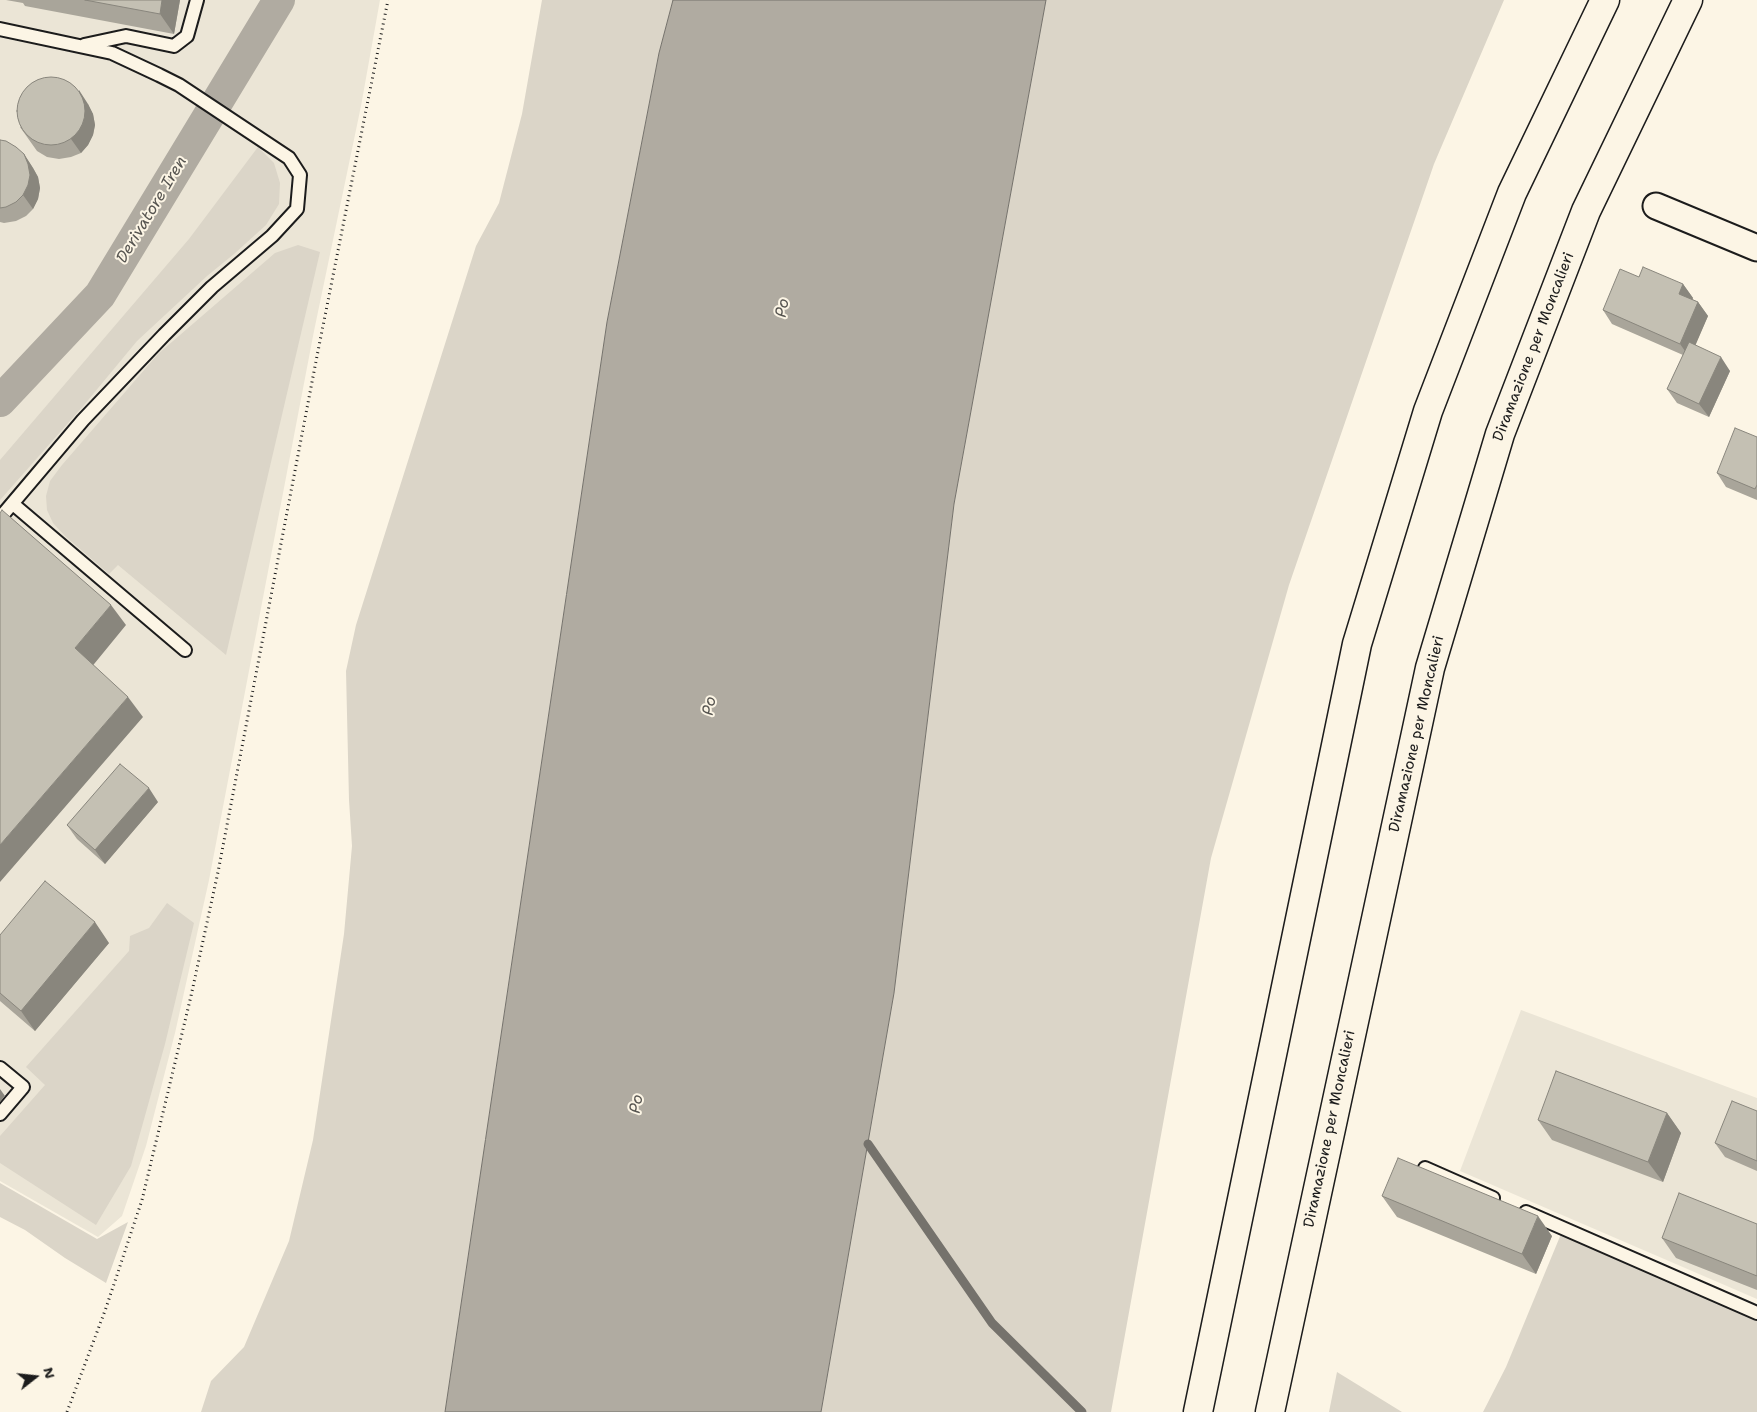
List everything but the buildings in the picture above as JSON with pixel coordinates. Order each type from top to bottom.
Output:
[{"type":"highway","points":[[1198,1412],[1357,644],[1428,412],[1512,193],[1605,0]]},
{"type":"highway","name":"Diramazione per Moncalieri","points":[[1270,1412],[1430,668],[1500,434],[1582,220],[1688,0]]},
{"type":"street","points":[[1656,206],[1757,248]]},
{"type":"lane","points":[[78,46],[126,36],[174,46],[187,36],[197,0]]},
{"type":"lane","points":[[0,29],[112,53],[179,85],[289,158],[300,175],[296,208],[272,236],[212,287],[150,349],[83,420],[0,518]]},
{"type":"lane","points":[[13,504],[185,650]]},
{"type":"lane","points":[[0,1068],[23,1087],[0,1114]]},
{"type":"lane","points":[[1425,1168],[1757,1313]]},
{"type":"path","points":[[67,1412],[106,1308],[142,1200],[190,996],[218,872],[317,356],[388,0]]},
{"type":"shaded area","points":[[0,0],[380,0],[361,106],[314,331],[209,880],[175,1033],[146,1146],[122,1216],[98,1237],[0,1181]]},
{"type":"shaded area","points":[[542,0],[673,0],[659,53],[607,322],[445,1412],[201,1412],[211,1381],[244,1347],[289,1241],[313,1140],[344,934],[352,846],[346,671],[356,625],[476,246],[499,203],[522,114]]},
{"type":"shaded area","points":[[1046,0],[1504,0],[1434,164],[1289,585],[1211,858],[1111,1412],[821,1412],[894,993],[954,504]]},
{"type":"shaded area","points":[[258,147],[274,163],[280,183],[279,204],[266,225],[207,276],[137,341],[84,405],[0,500],[0,460],[189,239]]},
{"type":"shaded area","points":[[298,245],[320,252],[226,655],[118,565],[109,574],[65,536],[53,523],[47,510],[46,496],[50,481],[62,465],[158,354],[275,253]]},
{"type":"shaded area","points":[[167,903],[194,923],[165,1044],[131,1166],[96,1225],[0,1163],[0,1136],[45,1085],[26,1067],[129,951],[130,936],[149,928]]},
{"type":"shaded area","points":[[1521,1010],[1757,1098],[1757,1299],[1460,1171]]},
{"type":"shaded area","points":[[0,1183],[97,1239],[128,1222],[106,1283],[65,1258],[25,1230],[0,1217]]},
{"type":"shaded area","points":[[1561,1234],[1757,1320],[1757,1412],[1483,1412],[1506,1367]]},
{"type":"shaded area","points":[[1337,1372],[1402,1412],[1329,1412]]},
{"type":"water","name":"Po","points":[[673,0],[1046,0],[954,504],[894,993],[821,1412],[445,1412],[607,322],[659,53]]},
{"type":"waterway","name":"Derivatore Iren","points":[[0,401],[100,295],[279,0]]},
{"type":"waterway","points":[[868,1144],[992,1323],[1082,1412]]}]
